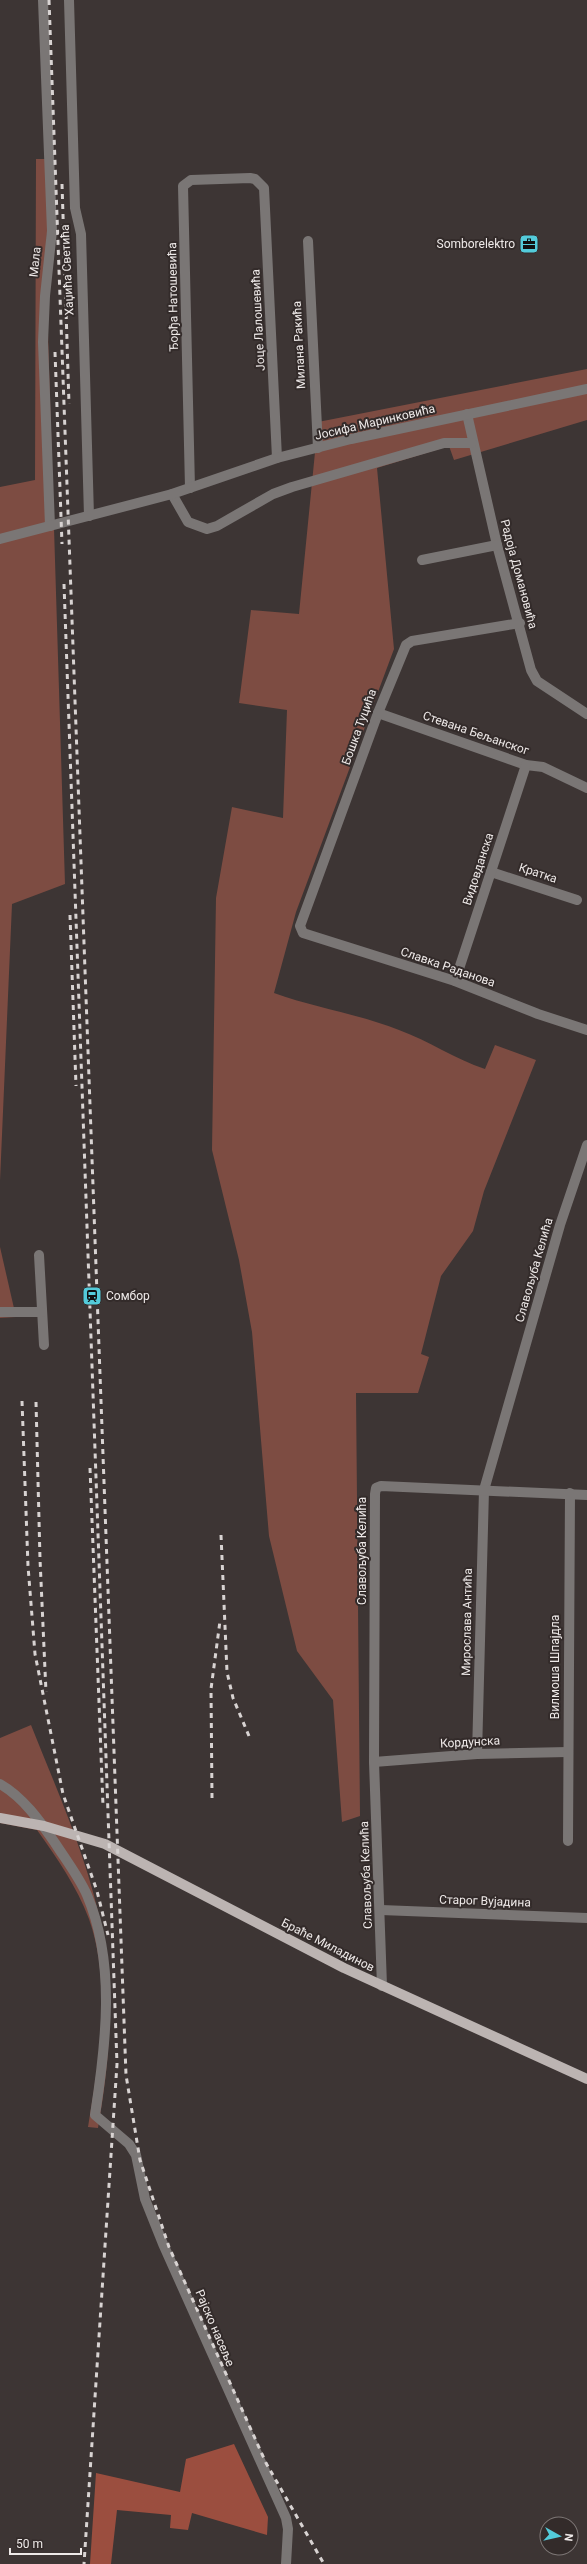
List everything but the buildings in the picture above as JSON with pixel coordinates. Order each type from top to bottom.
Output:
[{"type":"main road","name":"Браће Миладинов","points":[[0,1818],[44,1826],[104,1844],[382,1986],[587,2079]]},
{"type":"street","name":"Мала","points":[[42,0],[52,231],[45,296],[43,342],[50,526]]},
{"type":"street","name":"Хаџића Светића","points":[[69,0],[75,208],[81,241],[89,516]]},
{"type":"street","name":"Ђорђа Натошевића","points":[[190,488],[183,186],[191,180],[250,178],[260,183]]},
{"type":"street","name":"Јоце Лалошевића","points":[[260,183],[264,188],[277,458]]},
{"type":"street","name":"Милана Ракића","points":[[308,241],[318,448]]},
{"type":"street","name":"Јосифа Маринковића","points":[[0,539],[172,494],[277,458],[467,414],[587,389]]},
{"type":"street","name":"Радоја Домановића","points":[[467,414],[472,443],[497,546],[520,623],[532,670],[537,681],[587,714]]},
{"type":"street","points":[[172,494],[188,522],[207,528],[217,526],[273,494],[292,487],[444,443],[472,443]]},
{"type":"street","points":[[422,560],[497,546]]},
{"type":"street","name":"Бошка Туцића","points":[[301,930],[302,919],[401,653],[412,641],[520,623]]},
{"type":"street","name":"Стевана Бељанског","points":[[378,713],[526,765],[543,767],[587,788]]},
{"type":"street","name":"Видовданска","points":[[455,981],[526,765]]},
{"type":"street","name":"Кратка","points":[[491,872],[577,900]]},
{"type":"street","name":"Славка Раданова","points":[[301,930],[455,981],[538,1014],[587,1030]]},
{"type":"street","name":"Славољуба Келића","points":[[382,1986],[381,1910],[374,1762],[374,1494],[376,1488],[381,1486],[484,1490],[560,1225],[587,1145]]},
{"type":"street","points":[[39,1255],[44,1345]]},
{"type":"street","points":[[0,1312],[42,1312]]},
{"type":"street","points":[[484,1490],[587,1495]]},
{"type":"street","name":"Мирослава Антића","points":[[477,1754],[484,1490]]},
{"type":"street","name":"Вилмоша Шпајдла","points":[[568,1841],[570,1494]]},
{"type":"street","name":"Кордунска","points":[[374,1762],[477,1754],[568,1752]]},
{"type":"street","points":[[0,1784],[12,1791],[44,1826]]},
{"type":"street","name":"Рајско насеље","points":[[44,1826],[80,1880],[98,1929],[105,2002],[104,2046],[95,2115],[129,2144],[136,2155],[145,2199],[163,2244],[286,2518],[288,2529],[286,2564]]},
{"type":"street","name":"Старог Вујадина","points":[[381,1910],[587,1918]]},
{"type":"shaded area","points":[[36,159],[49,159],[46,269],[65,884],[12,904],[0,1181],[0,487],[35,480]]},
{"type":"shaded area","points":[[587,369],[587,420],[454,460],[449,446],[377,468],[394,649],[296,912],[274,993],[305,1003],[384,1024],[410,1034],[485,1069],[495,1045],[536,1060],[484,1191],[473,1231],[441,1276],[421,1354],[429,1357],[418,1393],[356,1393],[360,1816],[342,1822],[333,1700],[297,1651],[269,1536],[252,1332],[239,1260],[212,1150],[216,898],[232,807],[283,818],[287,710],[239,703],[251,610],[299,614],[318,422]]},
{"type":"shaded area","points":[[0,1247],[16,1317],[0,1318]]},
{"type":"shaded area","points":[[31,1725],[82,1855],[97,1908],[107,1959],[110,2007],[108,2056],[98,2128],[88,2127],[99,2049],[102,1996],[96,1944],[89,1919],[73,1884],[37,1830],[0,1823],[0,1738]]},
{"type":"shaded area","points":[[234,2444],[268,2517],[267,2535],[192,2513],[188,2530],[170,2528],[171,2515],[117,2510],[111,2564],[90,2564],[96,2473],[180,2492],[186,2459]]},
{"type":"railway","points":[[49,0],[126,2075],[140,2160],[169,2247],[266,2463],[324,2564]]},
{"type":"railway","points":[[62,184],[69,404]]},
{"type":"railway","points":[[55,352],[62,544]]},
{"type":"railway","points":[[64,584],[117,2064],[84,2564]]},
{"type":"railway","points":[[70,915],[76,1086]]},
{"type":"railway","points":[[22,1401],[28,1566],[35,1654],[63,1794],[97,1891],[108,1935]]},
{"type":"railway","points":[[36,1402],[40,1559],[46,1692]]},
{"type":"railway","points":[[90,1468],[103,1806]]},
{"type":"railway","points":[[221,1535],[227,1672],[233,1698],[249,1736]]},
{"type":"railway","points":[[212,1798],[211,1689],[220,1621]]},
{"type":"place","name":"Somborelektro","points":[[529,244]]},
{"type":"place","name":"Сомбор","points":[[92,1296]]}]
